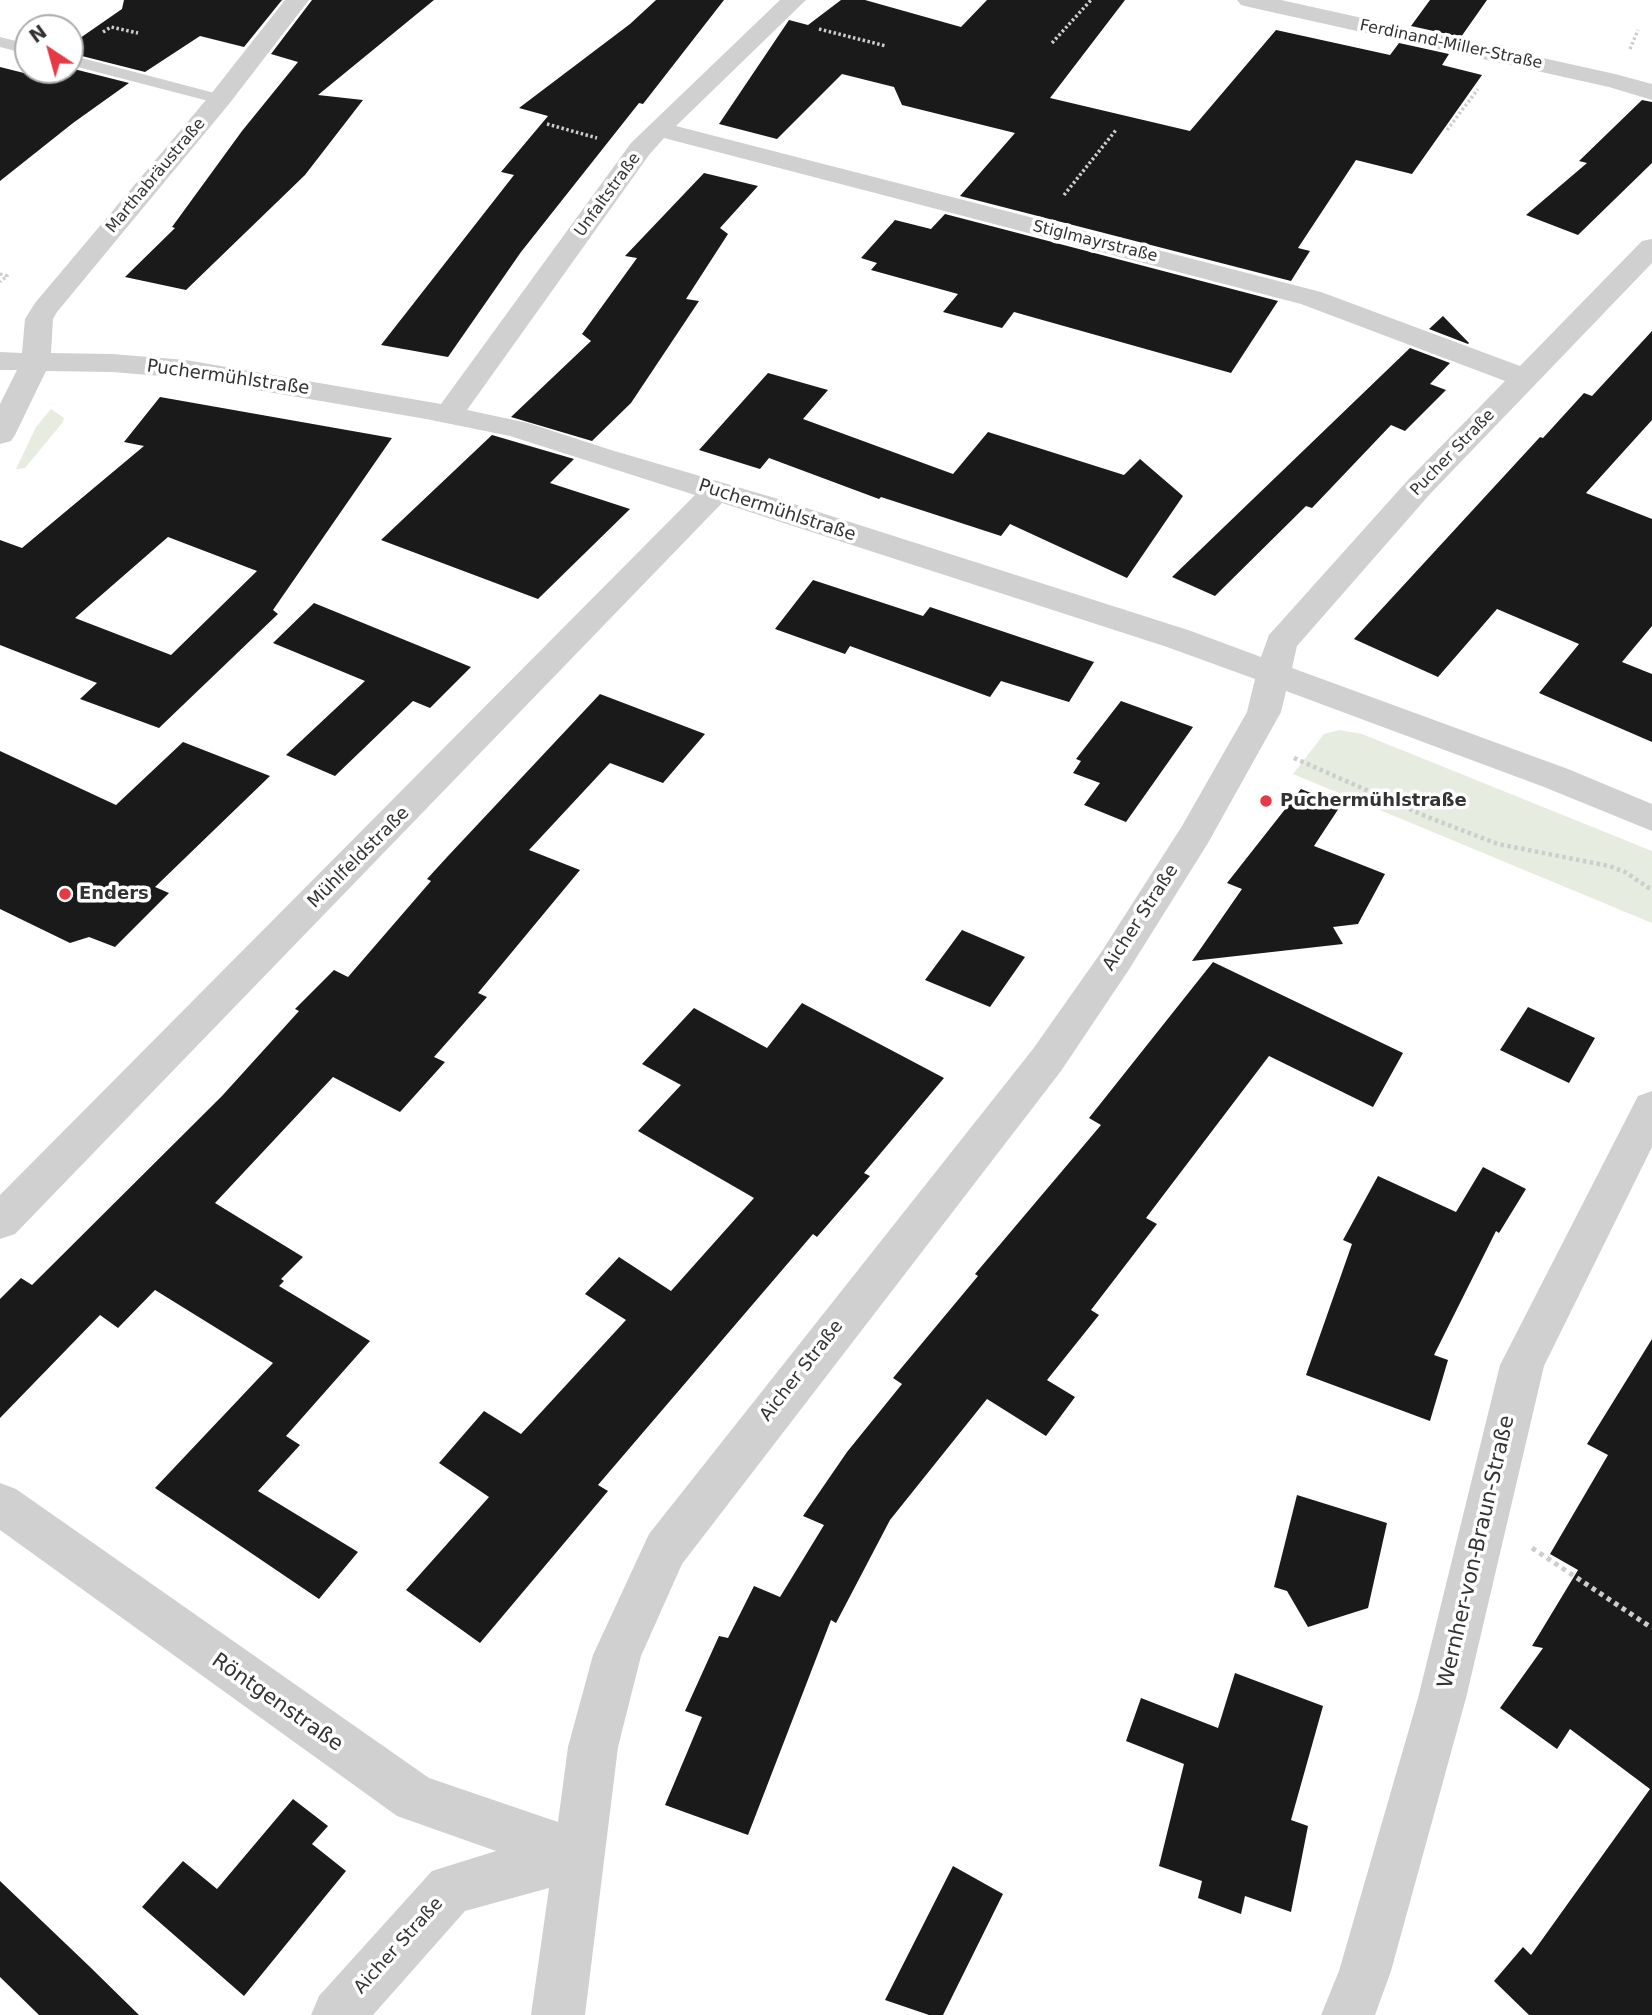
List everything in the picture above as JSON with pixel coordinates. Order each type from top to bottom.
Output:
[{"type":"street","name":"Marthabräustraße","points":[[36,361],[39,319],[45,309],[220,99],[297,0]]},
{"type":"street","name":"Ferdinand-Miller-Straße","points":[[1248,0],[1615,81],[1652,92]]},
{"type":"street","name":"Unfaltstraße","points":[[449,414],[649,139],[784,9]]},
{"type":"street","name":"Stiglmayrstraße","points":[[649,139],[1037,227],[1311,298],[1524,378]]},
{"type":"street","name":"Pucher Straße","points":[[1274,673],[1281,643],[1297,623],[1419,487],[1652,247]]},
{"type":"street","name":"Puchermühlstraße","points":[[0,361],[112,362],[186,369],[449,414],[517,429],[1173,638],[1556,778],[1652,818]]},
{"type":"street","points":[[0,435],[36,361]]},
{"type":"street","name":"Mühlfeldstraße","points":[[0,1222],[716,491]]},
{"type":"street","name":"Aicher Straße","points":[[338,2015],[450,1889],[579,1855],[593,1747],[617,1655],[665,1549],[1047,1060],[1195,834],[1264,712],[1274,673]]},
{"type":"street","name":"Wernher-von-Braun-Straße","points":[[1348,2015],[1365,1971],[1442,1698],[1522,1365],[1652,1107]]},
{"type":"street","name":"Röntgenstraße","points":[[0,1504],[415,1798],[579,1855]]},
{"type":"street","points":[[558,2015],[579,1855]]},
{"type":"lane","points":[[84,64],[220,99]]},
{"type":"path","points":[[1052,43],[1091,0]]},
{"type":"path","points":[[784,9],[886,46]]},
{"type":"path","points":[[1447,130],[1502,56]]},
{"type":"path","points":[[547,124],[649,139]]},
{"type":"path","points":[[1037,227],[1116,130]]},
{"type":"path","points":[[0,274],[6,276],[0,282]]},
{"type":"path","points":[[1294,758],[1498,845],[1609,866],[1626,872],[1652,890]]},
{"type":"path","points":[[1528,1546],[1652,1628]]},
{"type":"shaded area","points":[[51,409],[64,418],[63,422],[25,468],[16,469],[36,427]]},
{"type":"shaded area","points":[[1339,730],[1362,734],[1652,851],[1652,923],[1293,774],[1324,734]]},
{"type":"building","points":[[124,0],[282,0],[244,47],[200,36],[145,72],[84,57],[84,35],[122,9]]},
{"type":"building","points":[[312,0],[434,0],[318,95],[363,100],[305,175],[186,290],[125,277],[175,228],[172,227],[242,131],[298,62],[271,54]]},
{"type":"building","points":[[656,0],[724,0],[643,104],[639,103],[521,252],[448,357],[381,345],[514,175],[501,172],[548,116],[519,108],[630,24]]},
{"type":"building","points":[[841,0],[865,0],[961,27],[987,0],[1125,0],[1050,98],[1190,131],[1276,30],[1390,55],[1399,43],[1449,54],[1442,65],[1482,75],[1412,174],[1356,160],[1298,248],[1310,251],[1291,281],[960,196],[1015,133],[902,105],[894,87],[842,74],[777,139],[719,124],[789,20],[808,25]]},
{"type":"building","points":[[1430,0],[1487,0],[1461,37],[1411,26]]},
{"type":"building","points":[[0,67],[14,70],[14,84],[84,84],[84,72],[129,83],[73,123],[0,181]]},
{"type":"building","points":[[1642,100],[1652,102],[1652,163],[1578,235],[1526,215],[1587,163],[1579,161]]},
{"type":"building","points":[[704,173],[758,186],[720,228],[728,234],[686,299],[699,301],[631,403],[592,441],[511,417],[591,341],[582,334],[637,258],[625,256]]},
{"type":"building","points":[[945,214],[1278,301],[1231,373],[1014,312],[1002,328],[943,312],[958,294],[871,270],[877,263],[861,258],[895,220],[931,229]]},
{"type":"building","points":[[1443,316],[1469,343],[1468,344],[1429,329]]},
{"type":"building","points":[[1652,331],[1652,420],[1586,493],[1652,519],[1652,626],[1622,662],[1652,674],[1652,742],[1539,693],[1579,644],[1497,609],[1438,677],[1354,639],[1540,437],[1543,438],[1584,393],[1592,396]]},
{"type":"building","points":[[1410,348],[1450,363],[1430,384],[1446,390],[1405,431],[1391,425],[1312,508],[1306,506],[1215,596],[1172,577]]},
{"type":"building","points":[[768,373],[828,390],[803,419],[953,474],[988,432],[1124,475],[1140,459],[1183,496],[1127,578],[1010,524],[1001,536],[881,497],[879,499],[769,458],[760,469],[699,450]]},
{"type":"building","points":[[160,397],[392,438],[273,610],[278,614],[159,728],[80,699],[97,683],[0,645],[0,540],[22,548],[144,446],[124,442]],"holes":[[[168,537],[257,571],[171,655],[75,618]]]},
{"type":"building","points":[[492,435],[574,459],[550,483],[630,509],[538,599],[381,540]]},
{"type":"building","points":[[813,580],[923,616],[930,607],[1094,662],[1069,702],[1001,681],[990,697],[850,646],[845,654],[775,629]]},
{"type":"building","points":[[314,603],[471,667],[430,708],[413,701],[335,776],[286,755],[365,681],[273,643]]},
{"type":"building","points":[[600,694],[705,734],[663,783],[610,763],[529,850],[580,870],[478,993],[487,997],[434,1057],[445,1062],[400,1112],[333,1077],[215,1203],[303,1257],[281,1279],[284,1281],[279,1286],[370,1341],[286,1436],[300,1445],[258,1491],[358,1552],[319,1599],[155,1488],[273,1363],[155,1290],[118,1328],[100,1315],[0,1418],[0,1299],[21,1278],[32,1285],[222,1096],[299,1011],[295,1009],[334,970],[348,977],[431,881],[427,879]]},
{"type":"building","points":[[1121,701],[1193,727],[1126,822],[1084,805],[1100,783],[1073,773],[1081,761],[1076,759]]},
{"type":"building","points":[[183,742],[270,776],[155,887],[169,893],[115,947],[89,937],[70,943],[0,909],[0,751],[116,805]]},
{"type":"building","points":[[1301,789],[1341,805],[1314,846],[1385,874],[1358,924],[1333,927],[1343,944],[1192,961],[1242,889],[1227,883]]},
{"type":"building","points":[[962,930],[1025,957],[990,1007],[925,980]]},
{"type":"building","points":[[1213,962],[1403,1053],[1373,1107],[1269,1056],[1146,1218],[1157,1224],[1091,1310],[1099,1315],[1047,1380],[1075,1397],[1046,1436],[987,1399],[890,1520],[836,1623],[831,1620],[748,1835],[665,1805],[702,1717],[685,1711],[719,1636],[728,1638],[754,1586],[780,1597],[824,1525],[803,1516],[847,1452],[902,1384],[893,1378],[978,1276],[975,1274],[1101,1125],[1089,1118]]},
{"type":"building","points":[[802,1003],[944,1078],[864,1173],[870,1176],[817,1237],[813,1234],[598,1485],[608,1491],[480,1643],[406,1590],[489,1497],[439,1463],[484,1411],[521,1434],[626,1320],[585,1294],[619,1257],[671,1291],[754,1198],[638,1131],[681,1085],[642,1064],[694,1008],[767,1048]]},
{"type":"building","points":[[1528,1007],[1595,1038],[1569,1083],[1500,1050]]},
{"type":"building","points":[[1483,1167],[1526,1189],[1499,1233],[1496,1231],[1434,1355],[1448,1360],[1430,1421],[1306,1375],[1352,1244],[1343,1240],[1378,1176],[1456,1212]]},
{"type":"building","points":[[1652,1339],[1652,2015],[1529,2015],[1494,1981],[1523,1947],[1531,1955],[1650,1789],[1570,1729],[1557,1749],[1500,1708],[1543,1648],[1532,1646],[1578,1570],[1550,1554],[1608,1455],[1587,1444]]},
{"type":"building","points":[[1297,1495],[1387,1523],[1368,1608],[1308,1627],[1287,1591],[1274,1587]]},
{"type":"building","points":[[1235,1673],[1323,1706],[1291,1820],[1308,1826],[1291,1912],[1245,1896],[1241,1914],[1198,1898],[1202,1881],[1159,1866],[1184,1764],[1126,1741],[1141,1698],[1218,1728]]},
{"type":"building","points":[[293,1799],[328,1826],[312,1844],[346,1871],[244,1996],[142,1907],[183,1861],[217,1889]]},
{"type":"building","points":[[953,1866],[1003,1894],[943,2015],[929,2015],[885,2000]]},
{"type":"building","points":[[0,1881],[139,2015],[39,2015],[0,1977]]},
{"type":"place","name":"Puchermühlstraße","points":[[1266,801]]},
{"type":"place","name":"Enders","points":[[65,894]]}]
